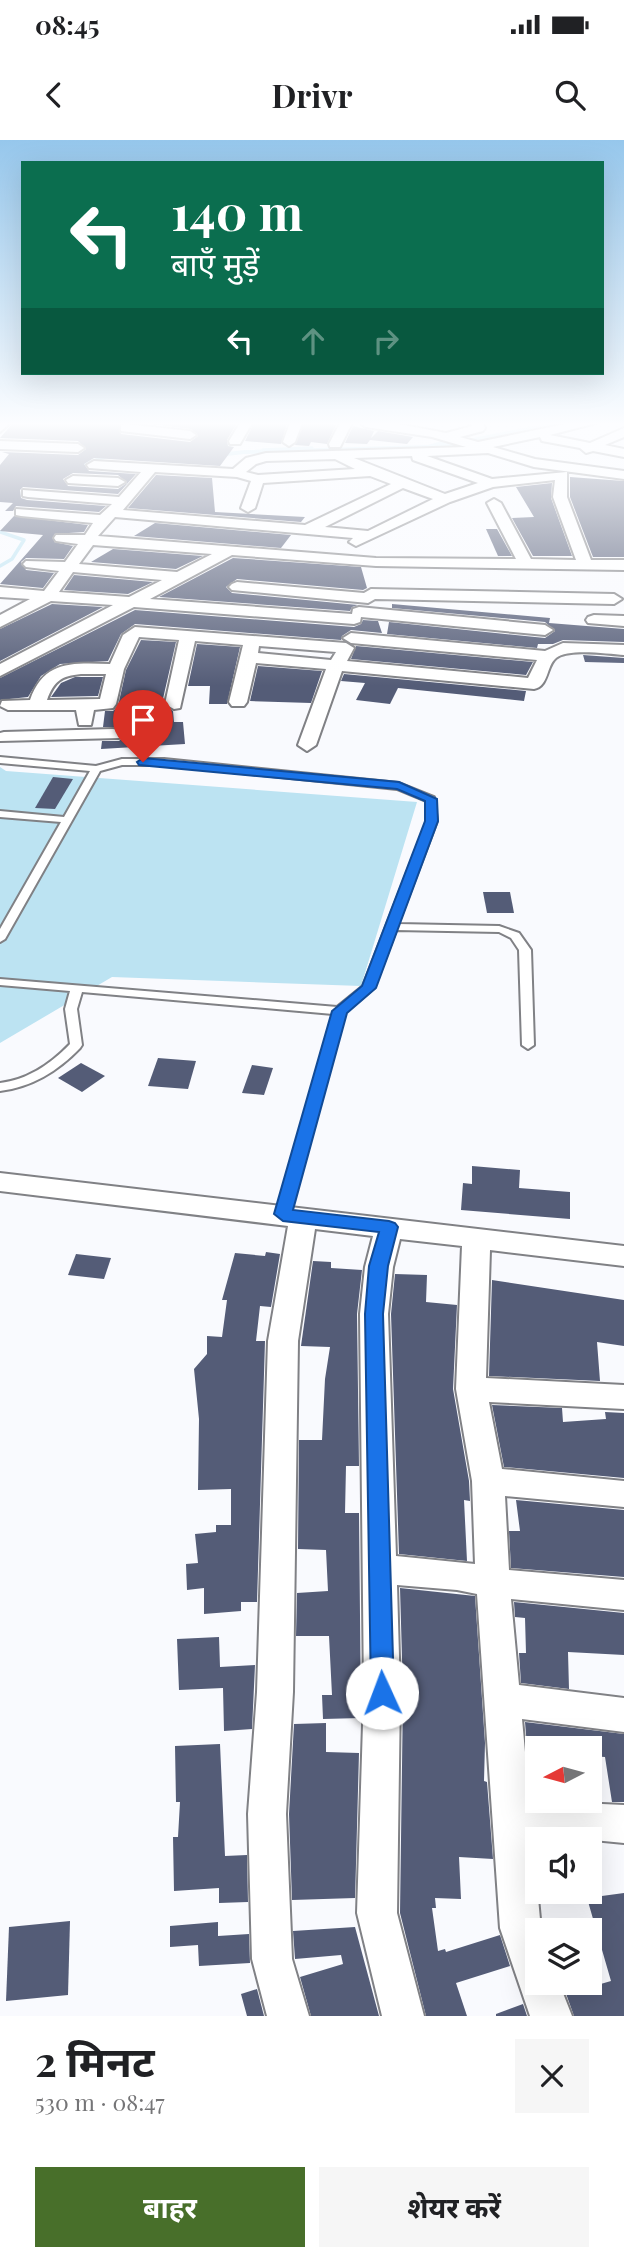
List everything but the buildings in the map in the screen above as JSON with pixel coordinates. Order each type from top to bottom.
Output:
[{"type":"street","points":[[21,512],[113,511],[368,536]]},
{"type":"street","points":[[1,622],[49,595],[113,511]]},
{"type":"street","points":[[121,542],[169,511]]},
{"type":"street","points":[[307,530],[346,511]]},
{"type":"street","points":[[328,558],[421,511]]},
{"type":"street","points":[[497,511],[518,563],[516,597]]},
{"type":"street","points":[[565,511],[585,563]]},
{"type":"street","points":[[61,538],[328,558],[373,568]]},
{"type":"street","points":[[0,671],[230,550]]},
{"type":"street","points":[[272,567],[373,568],[518,563],[624,565]]},
{"type":"street","points":[[30,564],[178,577]]},
{"type":"street","points":[[307,745],[336,665],[363,606],[373,568]]},
{"type":"street","points":[[237,587],[545,630]]},
{"type":"street","points":[[0,592],[132,602],[363,606],[516,597],[614,599]]},
{"type":"street","points":[[594,620],[624,621]]},
{"type":"street","points":[[8,705],[107,704],[116,669],[133,633],[547,656],[563,648],[624,650]]},
{"type":"street","points":[[174,704],[188,635]]},
{"type":"street","points":[[238,702],[253,640]]},
{"type":"street","points":[[248,657],[534,684],[547,656]]},
{"type":"street","points":[[0,660],[23,660]]},
{"type":"street","points":[[37,703],[47,680],[54,674],[73,670],[116,669]]},
{"type":"street","points":[[85,705],[86,735]]},
{"type":"street","points":[[4,737],[113,734]]},
{"type":"street","points":[[0,1182],[624,1256]]},
{"type":"street","points":[[288,2016],[272,1959],[267,1814],[275,1692],[283,1341],[293,1216]]},
{"type":"street","points":[[389,1227],[379,1266],[374,1314],[382,1693],[377,1913],[404,2016]]},
{"type":"street","points":[[476,1240],[471,1389],[488,1481],[493,1583],[520,1928],[525,1943]]},
{"type":"street","points":[[471,1389],[624,1397]]},
{"type":"street","points":[[488,1481],[624,1494]]},
{"type":"street","points":[[379,1569],[457,1574],[493,1583],[624,1595]]},
{"type":"street","points":[[502,1700],[624,1715]]},
{"type":"street","points":[[512,1813],[624,1824]]},
{"type":"street","points":[[543,1995],[551,2016]]},
{"type":"lane","points":[[0,760],[96,769],[122,762],[164,762],[399,786],[431,799],[432,821],[368,988],[340,1011],[293,1216]]},
{"type":"lane","points":[[0,939],[96,769]]},
{"type":"lane","points":[[0,814],[67,820]]},
{"type":"lane","points":[[0,913],[13,915]]},
{"type":"lane","points":[[391,927],[499,929],[512,932],[520,938],[525,950],[528,1045]]},
{"type":"lane","points":[[0,982],[340,1011]]},
{"type":"lane","points":[[0,1087],[23,1082],[66,1057],[76,1045],[71,1009],[77,988]]},
{"type":"water","points":[[0,767],[6,771],[417,802],[361,986],[112,977],[0,1043]]},
{"type":"waterway","points":[[0,532],[24,540],[12,559],[0,566]]},
{"type":"route","points":[[143,762],[399,786],[431,799],[432,821],[368,988],[340,1011],[283,1214],[389,1227],[379,1266],[374,1314],[382,1693]]}]
